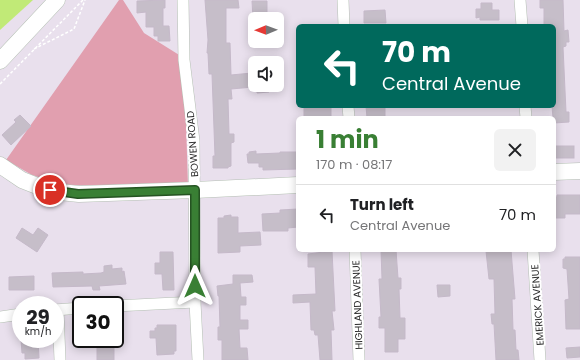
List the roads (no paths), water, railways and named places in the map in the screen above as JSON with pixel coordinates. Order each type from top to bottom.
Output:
[{"type":"main road","points":[[0,61],[57,0]]},
{"type":"main road","points":[[0,165],[22,180],[57,192],[78,194],[296,185]]},
{"type":"main road","points":[[556,172],[580,171]]},
{"type":"street","name":"BOWEN ROAD","points":[[183,0],[184,60],[194,141],[195,302],[198,360]]},
{"type":"street","points":[[343,0],[344,24]]},
{"type":"street","points":[[520,0],[522,24]]},
{"type":"street","name":"HIGHLAND AVENUE","points":[[354,252],[359,360]]},
{"type":"street","name":"EMERICK AVENUE","points":[[533,252],[540,360]]},
{"type":"street","points":[[124,306],[195,302]]},
{"type":"street","points":[[0,317],[12,315]]},
{"type":"street","points":[[59,348],[60,360]]}]
